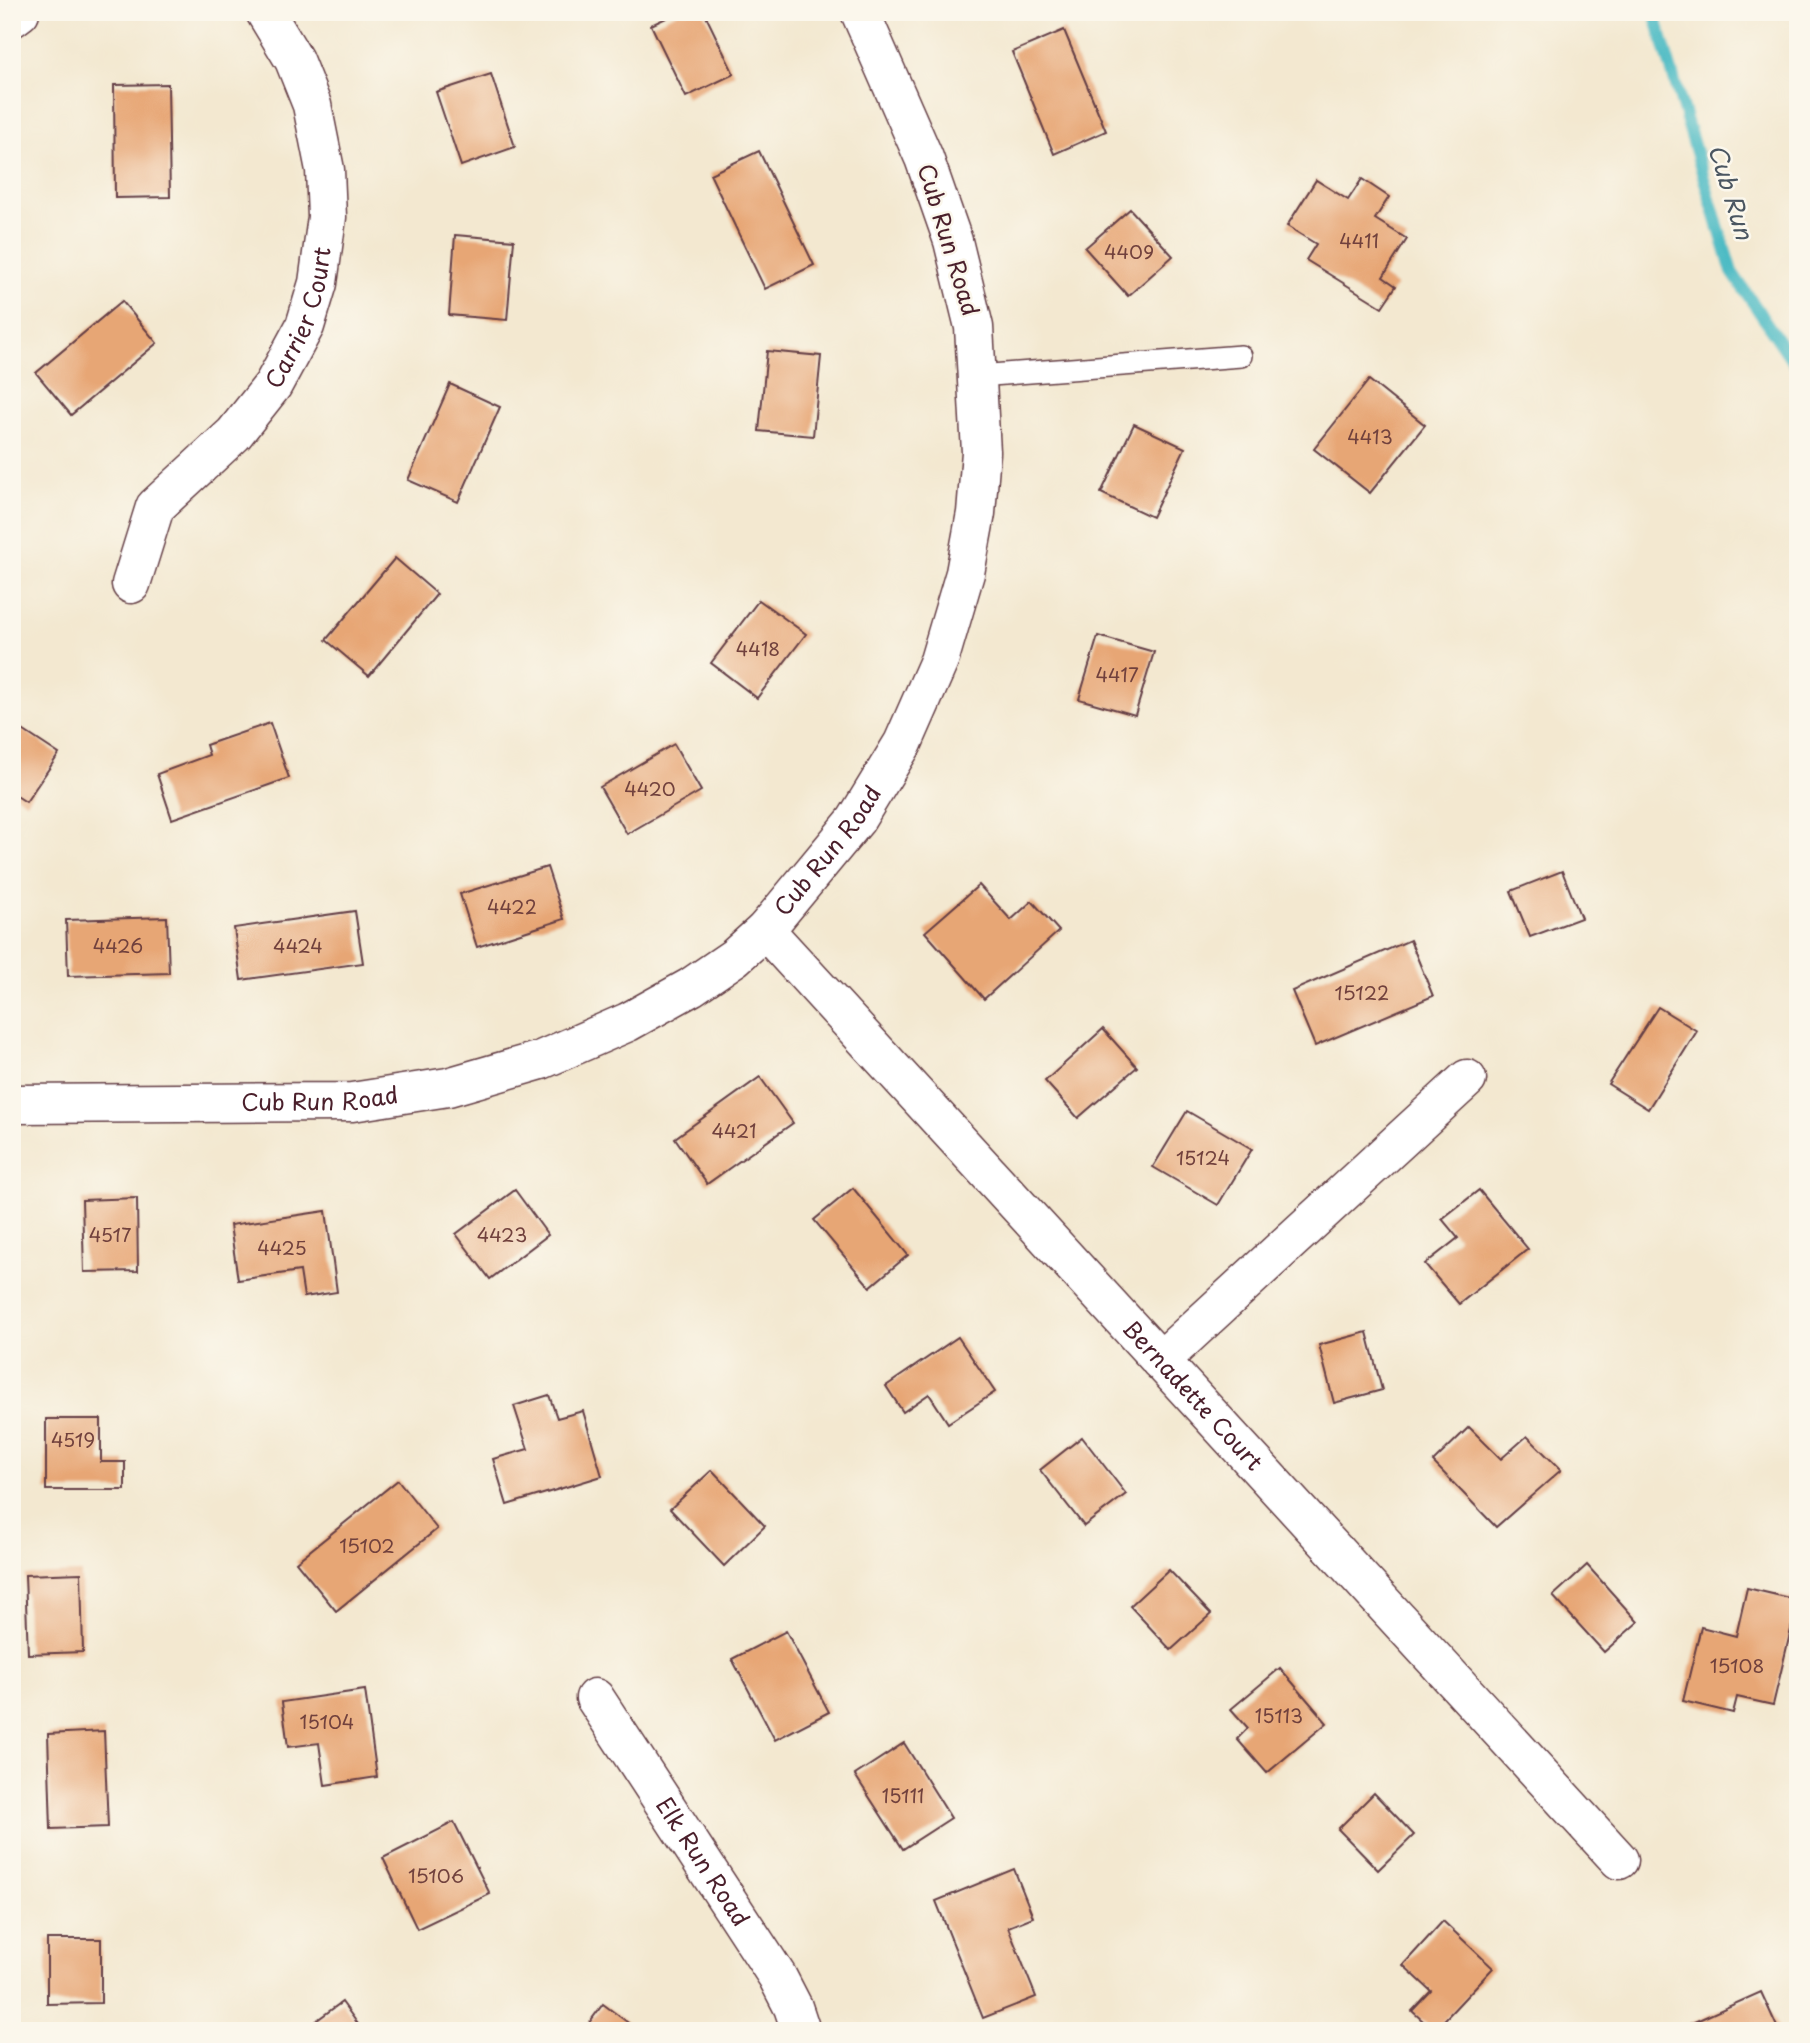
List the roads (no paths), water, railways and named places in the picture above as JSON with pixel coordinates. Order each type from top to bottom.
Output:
[{"type":"street","points":[[12,18],[20,12]]},
{"type":"street","name":"Carrier Court","points":[[131,584],[155,508],[234,434],[273,384],[304,326],[318,283],[327,217],[325,170],[312,105],[294,60],[265,12]]},
{"type":"street","name":"Cub Run Road","points":[[12,1104],[352,1102],[448,1087],[541,1060],[628,1022],[691,987],[735,957],[765,930],[856,820],[903,743],[939,661],[965,573],[976,513],[981,452],[974,327],[954,242],[924,159],[860,12]]},
{"type":"street","name":"Bernadette Court","points":[[765,930],[1619,1860]]},
{"type":"street","points":[[1160,1361],[1467,1079]]},
{"type":"street","name":"Elk Run Road","points":[[595,1698],[777,1976],[793,2007],[801,2031]]},
{"type":"lane","points":[[978,376],[1241,356]]},
{"type":"waterway","name":"Cub Run","points":[[1654,12],[1732,272],[1798,369]]}]
